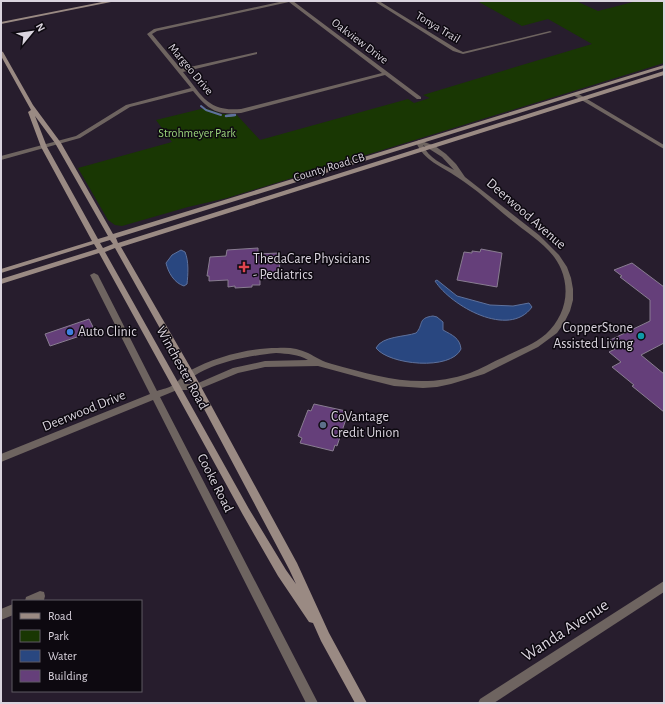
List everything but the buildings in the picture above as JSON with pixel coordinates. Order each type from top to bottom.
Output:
[{"type":"main road","points":[[1,23],[114,1]]},
{"type":"main road","name":"Winchester Road","points":[[1,52],[30,105],[58,143],[190,374],[294,566],[325,637]]},
{"type":"main road","name":"County Road CB","points":[[1,271],[664,66]]},
{"type":"main road","name":"County Road CB","points":[[1,282],[664,74]]},
{"type":"main road","name":"Winchester Road","points":[[30,105],[44,147],[100,251],[282,573],[325,637],[362,703]]},
{"type":"street","name":"Margeo Drive","points":[[290,1],[150,32],[150,35],[194,89],[210,106],[222,111],[237,112],[386,73]]},
{"type":"street","name":"Oakview Drive","points":[[290,1],[419,98]]},
{"type":"street","name":"Tonya Trail","points":[[376,1],[455,50],[463,53],[550,32]]},
{"type":"street","points":[[180,71],[255,53]]},
{"type":"street","points":[[1,158],[82,135],[120,110],[133,104],[194,89]]},
{"type":"street","points":[[575,94],[664,147]]},
{"type":"street","points":[[419,142],[421,150]]},
{"type":"street","name":"Deerwood Avenue","points":[[419,142],[432,146],[454,164],[463,177]]},
{"type":"street","name":"Deerwood Avenue","points":[[176,387],[190,374],[228,359],[266,351],[300,352],[319,363],[384,382],[416,385],[435,384],[468,377],[496,365],[534,346],[556,329],[563,320],[570,298],[569,284],[564,268],[557,257],[542,242],[463,177],[443,168],[421,150]]},
{"type":"street","name":"Cooke Road","points":[[94,275],[312,703]]},
{"type":"street","name":"Deerwood Avenue","points":[[176,387],[196,386],[236,370],[252,366],[265,364],[319,363]]},
{"type":"street","name":"Deerwood Drive","points":[[1,458],[176,387]]},
{"type":"street","name":"Wanda Avenue","points":[[484,703],[664,586]]},
{"type":"street","points":[[1,615],[12,610]]},
{"type":"green space","name":"Strohmeyer Park","points":[[477,1],[576,1],[598,11],[637,1],[664,1],[664,63],[227,198],[188,207],[122,226],[115,225],[108,220],[78,168],[172,142],[156,120],[205,108],[222,114],[236,114],[260,140],[408,99],[414,103],[430,98],[423,95],[592,44],[548,19],[522,26]]},
{"type":"water","points":[[181,250],[185,252],[188,264],[187,284],[184,286],[180,285],[172,277],[166,263],[172,255]]},
{"type":"water","points":[[437,280],[457,296],[490,305],[513,306],[529,303],[532,307],[522,316],[509,320],[495,319],[467,309],[443,291],[435,281]]},
{"type":"water","points":[[433,316],[437,317],[443,322],[443,330],[455,337],[459,342],[461,349],[455,356],[445,361],[433,363],[406,362],[383,354],[376,348],[383,341],[388,339],[416,333],[425,318]]},
{"type":"waterway","points":[[201,106],[206,110],[221,115]]},
{"type":"waterway","points":[[226,116],[235,115]]},
{"type":"place","name":"ThedaCare Physicians - Pediatrics","points":[[244,267]]},
{"type":"place","name":"Auto Clinic","points":[[70,332]]},
{"type":"place","name":"CopperStone Assisted Living","points":[[641,336]]},
{"type":"place","name":"CoVantage Credit Union","points":[[323,425]]}]
